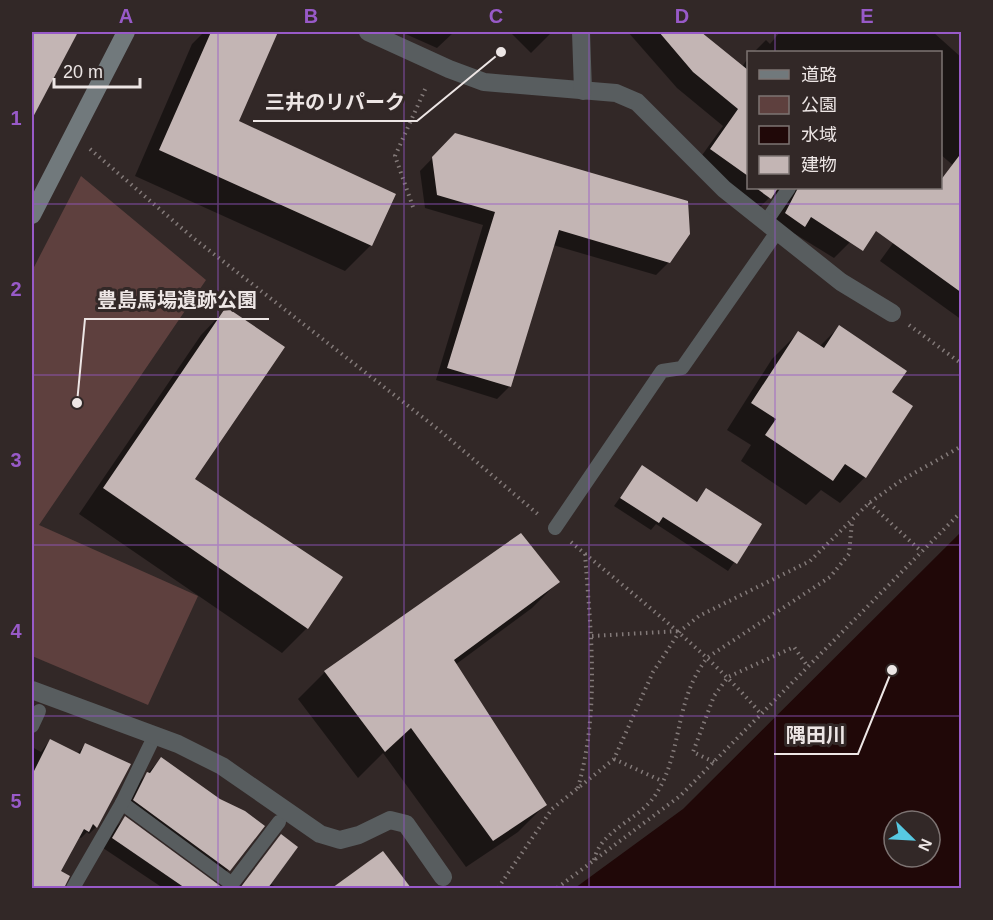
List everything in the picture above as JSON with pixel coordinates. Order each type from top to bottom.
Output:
[{"type":"street","points":[[32,215],[126,32]]},
{"type":"street","points":[[368,32],[449,69],[484,82],[616,93],[637,102],[724,189],[841,282],[892,314]]},
{"type":"street","points":[[581,32],[582,91]]},
{"type":"street","points":[[32,690],[155,735],[222,766],[285,812],[320,834],[340,840],[359,835],[390,820],[406,824],[443,877]]},
{"type":"lane","points":[[555,528],[662,370],[682,368],[771,227],[789,189]]},
{"type":"lane","points":[[32,726],[39,711]]},
{"type":"lane","points":[[73,888],[122,803],[155,735]]},
{"type":"lane","points":[[122,803],[232,884],[279,822]]},
{"type":"path","points":[[413,207],[395,156],[427,85]]},
{"type":"path","points":[[89,149],[192,237],[393,394]]},
{"type":"path","points":[[892,314],[962,364]]},
{"type":"path","points":[[498,888],[543,820],[614,759],[653,672],[680,631],[699,616],[810,561],[869,503],[902,480],[962,446]]},
{"type":"path","points":[[869,503],[922,552]]},
{"type":"path","points":[[556,888],[680,796],[962,511]]},
{"type":"path","points":[[594,861],[597,847],[656,795],[685,698],[698,669],[708,657],[830,577],[849,554],[852,522]]},
{"type":"path","points":[[578,789],[592,721],[594,670],[585,553]]},
{"type":"path","points":[[592,636],[680,631],[728,677],[762,715]]},
{"type":"path","points":[[714,762],[693,752],[714,696],[728,677],[794,647],[808,667]]},
{"type":"path","points":[[614,759],[662,781]]},
{"type":"green space","points":[[81,176],[206,280],[39,525],[198,596],[148,705],[32,656],[32,271]]},
{"type":"water","points":[[961,532],[961,888],[575,888],[683,809]]},
{"type":"building","points":[[32,32],[78,32],[32,119]]},
{"type":"building","points":[[211,32],[278,32],[239,121],[396,194],[372,246],[159,150]]},
{"type":"building","points":[[659,32],[701,32],[747,69],[747,175],[710,149],[738,109],[693,72]]},
{"type":"building","points":[[455,133],[688,201],[690,234],[670,263],[559,230],[511,387],[447,368],[495,212],[437,195],[432,157]]},
{"type":"building","points":[[962,152],[962,293],[876,231],[863,251],[811,217],[805,227],[785,213],[797,189],[942,189],[942,178]]},
{"type":"building","points":[[757,189],[777,189],[771,199]]},
{"type":"building","points":[[226,307],[285,347],[195,479],[343,577],[308,629],[103,488]]},
{"type":"building","points":[[839,325],[907,371],[892,392],[913,406],[866,478],[845,464],[833,481],[765,435],[776,419],[751,403],[798,331],[824,348]]},
{"type":"building","points":[[642,465],[697,502],[706,488],[762,524],[737,564],[663,517],[659,523],[620,498]]},
{"type":"building","points":[[521,533],[560,582],[454,660],[547,805],[493,841],[411,728],[385,752],[324,671]]},
{"type":"building","points":[[50,739],[80,754],[85,743],[131,764],[97,828],[93,824],[89,832],[84,829],[61,871],[70,876],[64,888],[32,888],[32,775]]},
{"type":"building","points":[[161,757],[220,799],[245,811],[265,826],[230,871],[133,800],[147,772],[150,773]]},
{"type":"building","points":[[125,816],[223,888],[185,888],[112,838]]},
{"type":"building","points":[[281,834],[298,847],[268,888],[240,888]]},
{"type":"building","points":[[383,851],[411,888],[332,888]]},
{"type":"place","name":"三井のリパーク","points":[[501,52]]},
{"type":"place","name":"豊島馬場遺跡公園","points":[[77,403]]},
{"type":"place","name":"隅田川","points":[[892,670]]}]
